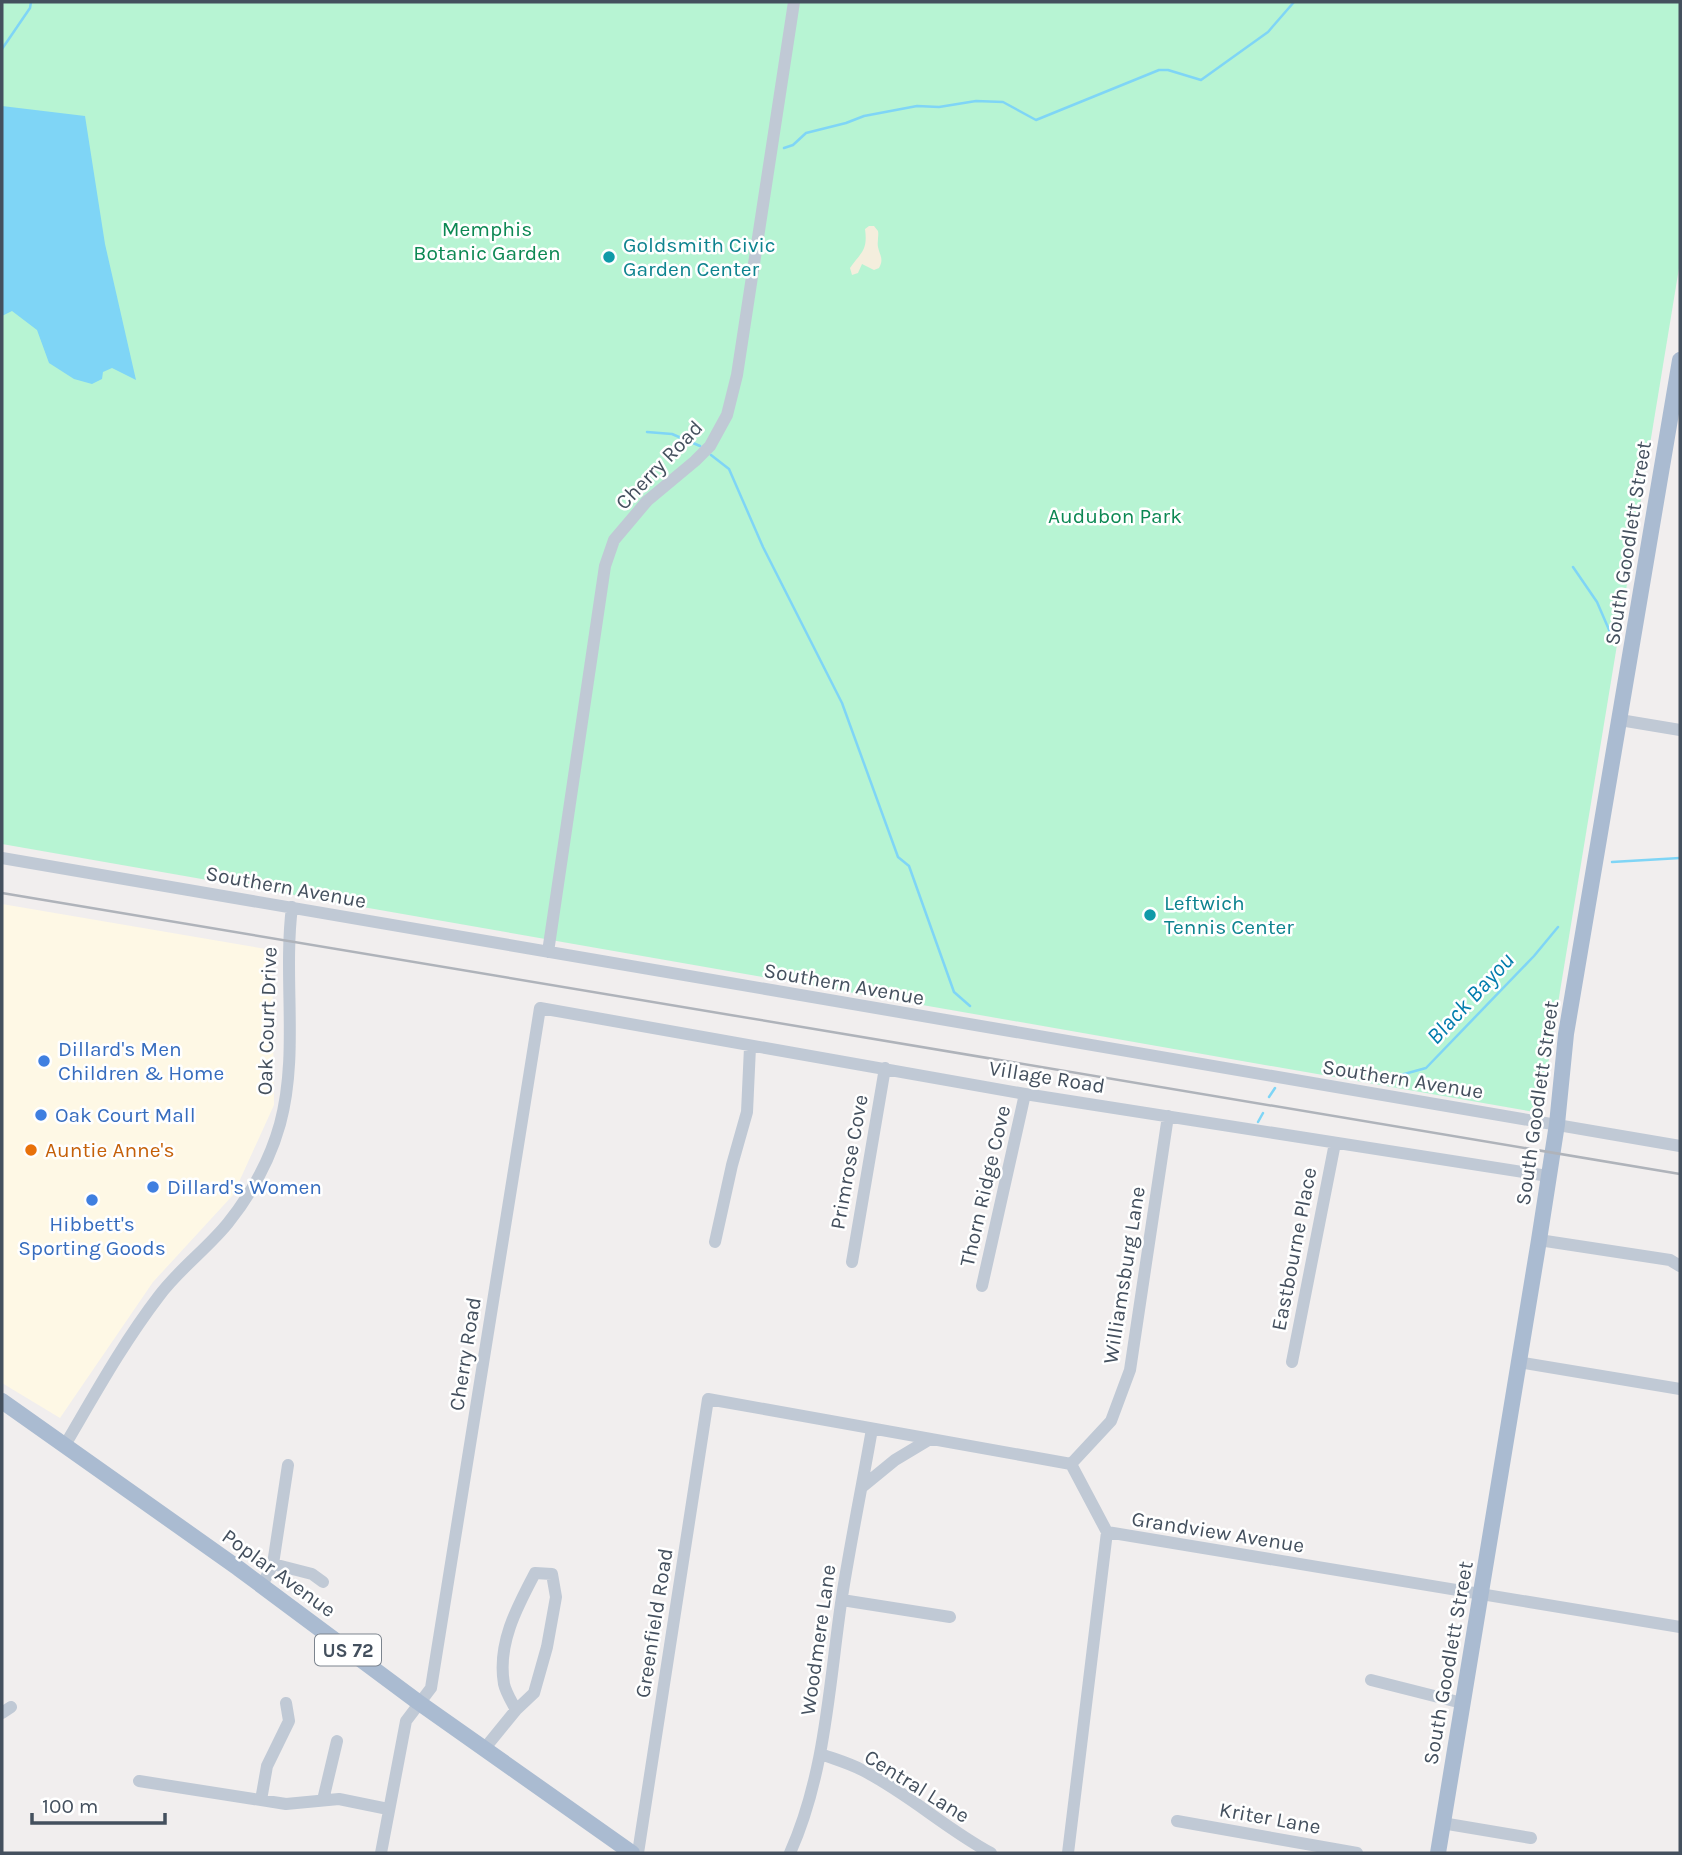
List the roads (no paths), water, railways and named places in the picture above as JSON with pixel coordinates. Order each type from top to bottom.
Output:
[{"type":"main road","name":"South Goodlett Street","points":[[1438,1853],[1539,1240],[1557,1124],[1566,1034],[1680,360]]},
{"type":"main road","name":"Poplar Avenue","points":[[2,1401],[632,1853]]},
{"type":"street","name":"Cherry Road","points":[[548,952],[605,566],[614,540],[647,500],[710,446],[726,415],[737,375],[794,2]]},
{"type":"street","points":[[1620,720],[1680,730]]},
{"type":"street","name":"Southern Avenue","points":[[2,858],[1680,1146]]},
{"type":"street","name":"Oak Court Drive","points":[[65,1445],[132,1332],[168,1285],[228,1223],[260,1175],[279,1126],[287,1092],[290,1033],[288,941],[292,907]]},
{"type":"street","name":"Cherry Road","points":[[381,1853],[406,1721],[431,1688],[540,1008]]},
{"type":"street","name":"Village Road","points":[[540,1008],[1025,1094],[1548,1176]]},
{"type":"street","points":[[715,1242],[747,1112],[750,1047]]},
{"type":"street","name":"Primrose Cove","points":[[852,1262],[885,1068]]},
{"type":"street","name":"Thorn Ridge Cove","points":[[982,1286],[1025,1094]]},
{"type":"street","name":"Williamsburg Lane","points":[[1071,1464],[1111,1421],[1130,1370],[1168,1116]]},
{"type":"street","name":"Eastbourne Place","points":[[1292,1363],[1335,1143]]},
{"type":"street","points":[[1539,1240],[1670,1260],[1680,1266]]},
{"type":"street","points":[[1518,1362],[1680,1389]]},
{"type":"street","name":"Greenfield Road","points":[[638,1853],[708,1399],[872,1429]]},
{"type":"street","points":[[872,1429],[1071,1464]]},
{"type":"street","name":"Woodmere Lane","points":[[790,1853],[805,1820],[821,1754],[842,1600],[872,1429]]},
{"type":"street","points":[[862,1487],[895,1460],[930,1439]]},
{"type":"street","name":"Grandview Avenue","points":[[1071,1464],[1107,1532],[1680,1627]]},
{"type":"street","points":[[262,1586],[273,1564],[288,1465]]},
{"type":"street","points":[[1068,1853],[1107,1532]]},
{"type":"street","points":[[273,1564],[309,1573],[323,1581]]},
{"type":"street","points":[[485,1748],[516,1710],[534,1693],[547,1647],[556,1597],[552,1574],[535,1573],[515,1610],[502,1656],[504,1687],[516,1710]]},
{"type":"street","points":[[842,1600],[950,1616]]},
{"type":"street","points":[[1371,1680],[1462,1703]]},
{"type":"street","points":[[261,1800],[267,1766],[289,1721],[286,1703]]},
{"type":"street","points":[[323,1800],[337,1741]]},
{"type":"street","name":"Central Lane","points":[[821,1754],[860,1769],[881,1781],[991,1853]]},
{"type":"street","points":[[139,1781],[286,1804],[339,1800],[388,1809]]},
{"type":"street","name":"Kriter Lane","points":[[1177,1821],[1357,1853]]},
{"type":"street","points":[[1441,1823],[1531,1838]]},
{"type":"water","points":[[2,106],[85,116],[105,244],[136,380],[112,368],[103,372],[102,379],[92,384],[74,379],[49,363],[37,330],[12,311],[2,316]]},
{"type":"waterway","points":[[2,49],[30,8],[31,2]]},
{"type":"waterway","points":[[784,148],[793,145],[806,133],[864,116],[917,106],[939,107],[976,101],[1003,102],[1036,120],[1159,70],[1201,80],[1268,32],[1294,2]]},
{"type":"waterway","points":[[647,432],[672,434],[700,446]]},
{"type":"waterway","points":[[711,455],[729,469],[763,547],[842,703],[898,857],[909,866],[954,992],[970,1006]]},
{"type":"waterway","points":[[1573,567],[1597,602],[1613,639]]},
{"type":"waterway","name":"Black Bayou","points":[[1612,862],[1680,858]]},
{"type":"waterway","name":"Black Bayou","points":[[1397,1076],[1426,1068],[1534,956],[1558,927]]},
{"type":"waterway","name":"Black Bayou","points":[[1269,1097],[1275,1088]]},
{"type":"waterway","name":"Black Bayou","points":[[1258,1122],[1263,1113]]},
{"type":"railway","points":[[2,893],[1680,1174]]},
{"type":"place","name":"Goldsmith Civic Garden Center","points":[[609,257]]},
{"type":"place","name":"Leftwich Tennis Center","points":[[1150,915]]},
{"type":"place","name":"Dillard's Men Children & Home","points":[[44,1061]]},
{"type":"place","name":"Oak Court Mall","points":[[41,1115]]},
{"type":"place","name":"Auntie Anne's","points":[[31,1150]]},
{"type":"place","name":"Dillard's Women","points":[[153,1187]]},
{"type":"place","name":"Hibbett's Sporting Goods","points":[[92,1200]]},
{"type":"park label","name":"Memphis Botanic Garden","points":[[487,241]]},
{"type":"park label","name":"Audubon Park","points":[[1115,516]]}]
